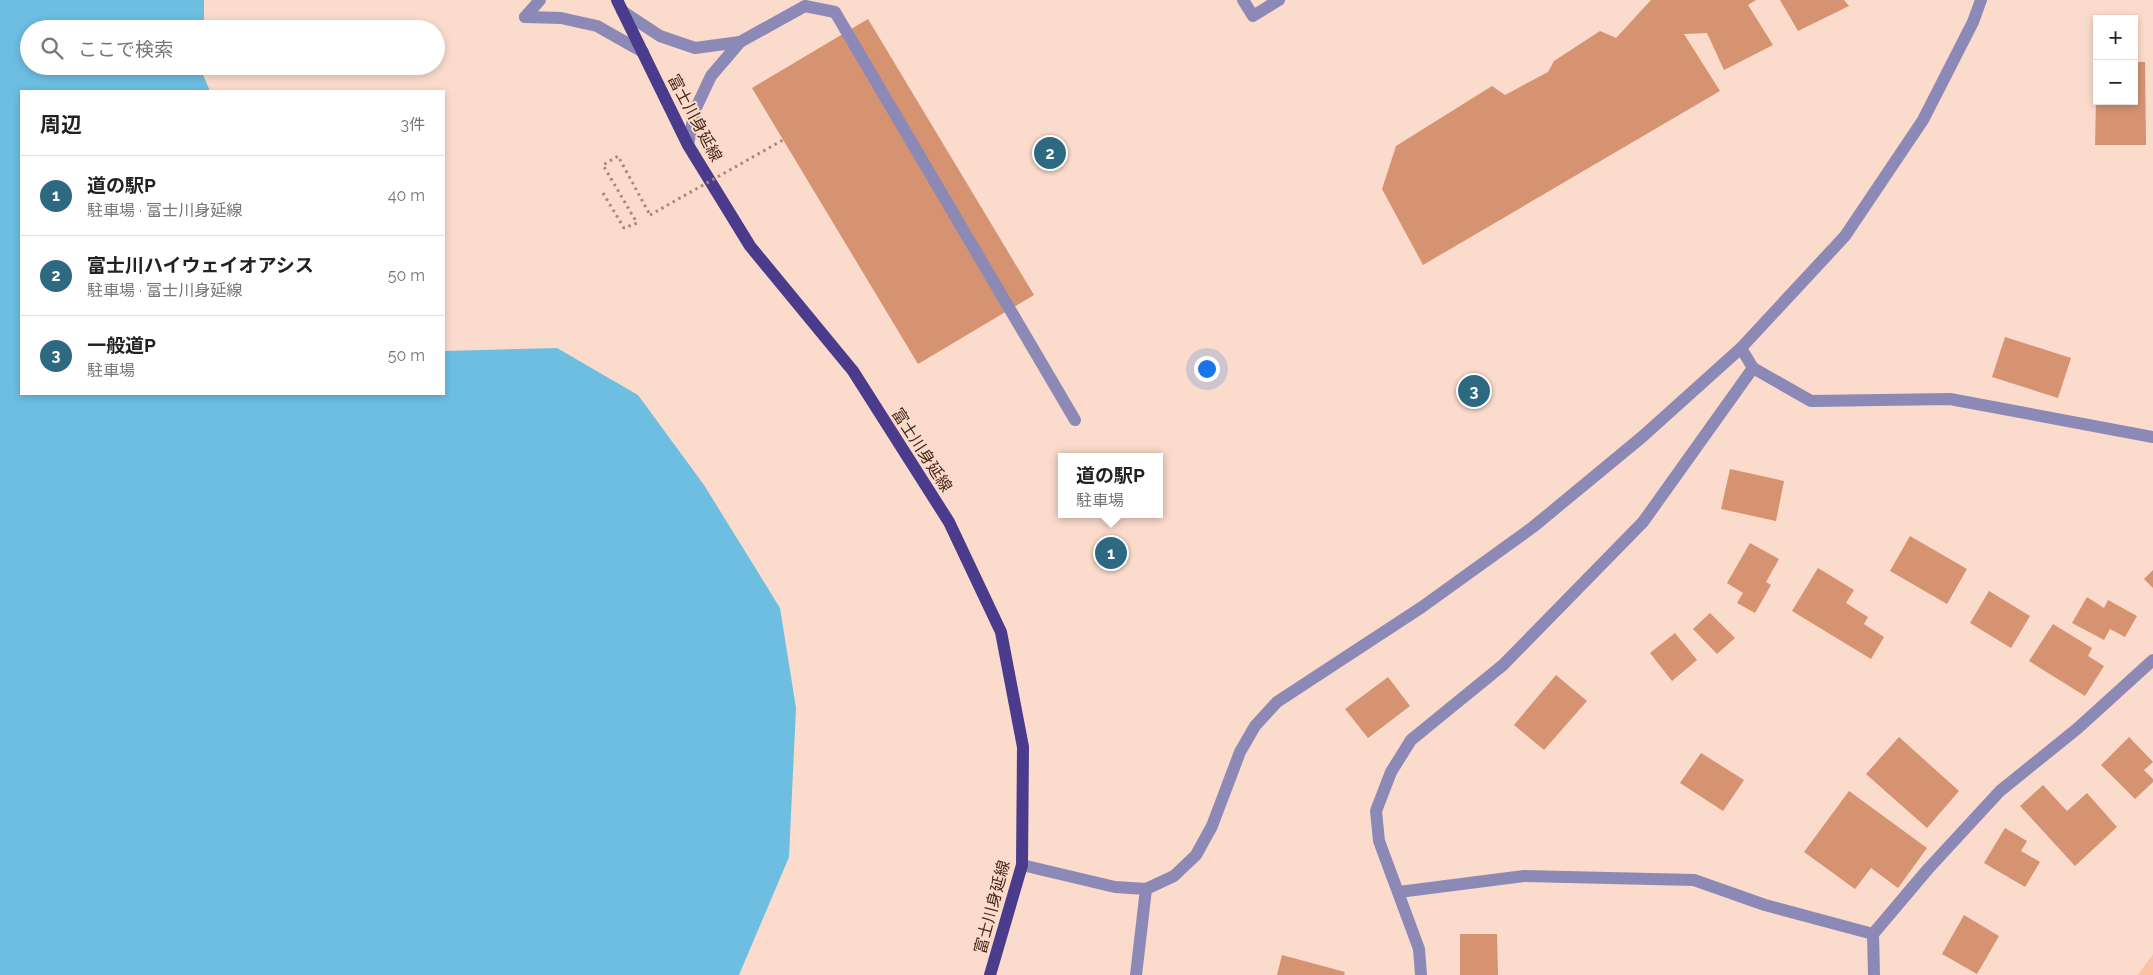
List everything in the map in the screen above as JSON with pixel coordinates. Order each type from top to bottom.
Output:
[{"type":"main road","name":"富士川身延線","points":[[619,6],[688,145],[750,246],[853,371],[949,522],[1001,632],[1023,747],[1022,865],[990,975]]},
{"type":"street","points":[[540,0],[525,17],[561,18],[597,26],[643,52]]},
{"type":"street","points":[[1243,0],[1253,16],[1279,0]]},
{"type":"street","points":[[1022,865],[1115,886],[1146,889],[1174,876],[1196,855],[1212,826],[1240,752],[1255,726],[1277,702],[1422,607],[1533,527],[1642,438],[1741,348],[1845,236],[1923,120],[1973,22],[1981,0]]},
{"type":"street","points":[[619,6],[660,36],[695,48],[740,42]]},
{"type":"street","points":[[688,145],[695,110],[711,76],[740,42],[805,6],[835,12],[1075,420]]},
{"type":"street","points":[[1741,348],[1753,368],[1811,401],[1950,399],[2153,437]]},
{"type":"street","points":[[1420,975],[1419,949],[1379,841],[1376,811],[1390,772],[1411,740],[1503,666],[1643,522],[1753,368]]},
{"type":"street","points":[[1874,975],[1873,934],[1928,869],[2000,790],[2078,728],[2153,660]]},
{"type":"street","points":[[1398,892],[1524,876],[1694,880],[1765,905],[1873,934]]},
{"type":"street","points":[[1136,975],[1146,889]]},
{"type":"path","points":[[603,193],[624,228],[637,223],[603,165],[618,156],[650,215],[783,140]]},
{"type":"shaded area","points":[[2153,954],[2153,975],[2138,975]]},
{"type":"water","points":[[0,0],[204,0],[204,20],[20,20],[20,75],[203,75],[210,90],[20,90],[20,395],[445,395],[445,351],[557,348],[638,395],[704,485],[780,608],[796,708],[789,857],[739,975],[0,975]]},
{"type":"building","points":[[1651,0],[1756,0],[1748,5],[1773,45],[1724,70],[1707,33],[1684,34],[1720,91],[1423,265],[1382,189],[1396,146],[1492,86],[1505,95],[1548,72],[1554,61],[1600,31],[1616,38]]},
{"type":"building","points":[[1780,0],[1844,0],[1849,6],[1798,31]]},
{"type":"building","points":[[868,19],[1034,295],[918,364],[752,88]]},
{"type":"building","points":[[2138,62],[2145,62],[2146,145],[2095,145],[2096,105],[2138,105]]},
{"type":"building","points":[[2005,337],[2071,358],[2058,398],[1992,377]]},
{"type":"building","points":[[1730,469],[1784,481],[1776,521],[1721,509]]},
{"type":"building","points":[[1910,536],[1967,569],[1947,604],[1890,571]]},
{"type":"building","points":[[1750,543],[1779,559],[1766,582],[1771,585],[1755,613],[1737,603],[1743,593],[1727,583]]},
{"type":"building","points":[[1818,568],[1854,590],[1846,603],[1868,617],[1864,624],[1884,637],[1871,659],[1792,611]]},
{"type":"building","points":[[2153,570],[2153,588],[2144,579]]},
{"type":"building","points":[[1989,591],[2030,616],[2011,648],[1970,623]]},
{"type":"building","points":[[2087,597],[2104,608],[2108,600],[2137,616],[2125,637],[2110,629],[2104,640],[2072,623]]},
{"type":"building","points":[[1710,613],[1735,638],[1717,654],[1693,629]]},
{"type":"building","points":[[2053,624],[2092,648],[2088,656],[2104,666],[2085,696],[2029,661]]},
{"type":"building","points":[[1675,633],[1697,660],[1672,681],[1650,653]]},
{"type":"building","points":[[1556,675],[1587,701],[1544,750],[1514,725]]},
{"type":"building","points":[[1388,677],[1410,706],[1368,738],[1345,709]]},
{"type":"building","points":[[1899,737],[1959,791],[1927,828],[1866,774]]},
{"type":"building","points":[[2129,737],[2153,762],[2144,770],[2153,779],[2153,782],[2135,799],[2101,765]]},
{"type":"building","points":[[1701,753],[1744,780],[1723,811],[1680,783]]},
{"type":"building","points":[[2043,785],[2067,811],[2087,793],[2117,827],[2075,866],[2020,806]]},
{"type":"building","points":[[1849,791],[1927,848],[1898,888],[1871,868],[1855,889],[1804,852]]},
{"type":"building","points":[[2005,828],[2027,841],[2021,851],[2040,862],[2025,887],[1984,863]]},
{"type":"building","points":[[1964,915],[1999,936],[1977,974],[1942,954]]},
{"type":"building","points":[[1460,934],[1497,934],[1498,975],[1460,975]]},
{"type":"building","points":[[1282,955],[1345,972],[1344,975],[1277,975]]},
{"type":"place","name":"富士川ハイウェイオアシス","points":[[1050,153]]},
{"type":"place","name":"一般道P","points":[[1474,391]]},
{"type":"place","name":"道の駅P","points":[[1111,553]]}]
